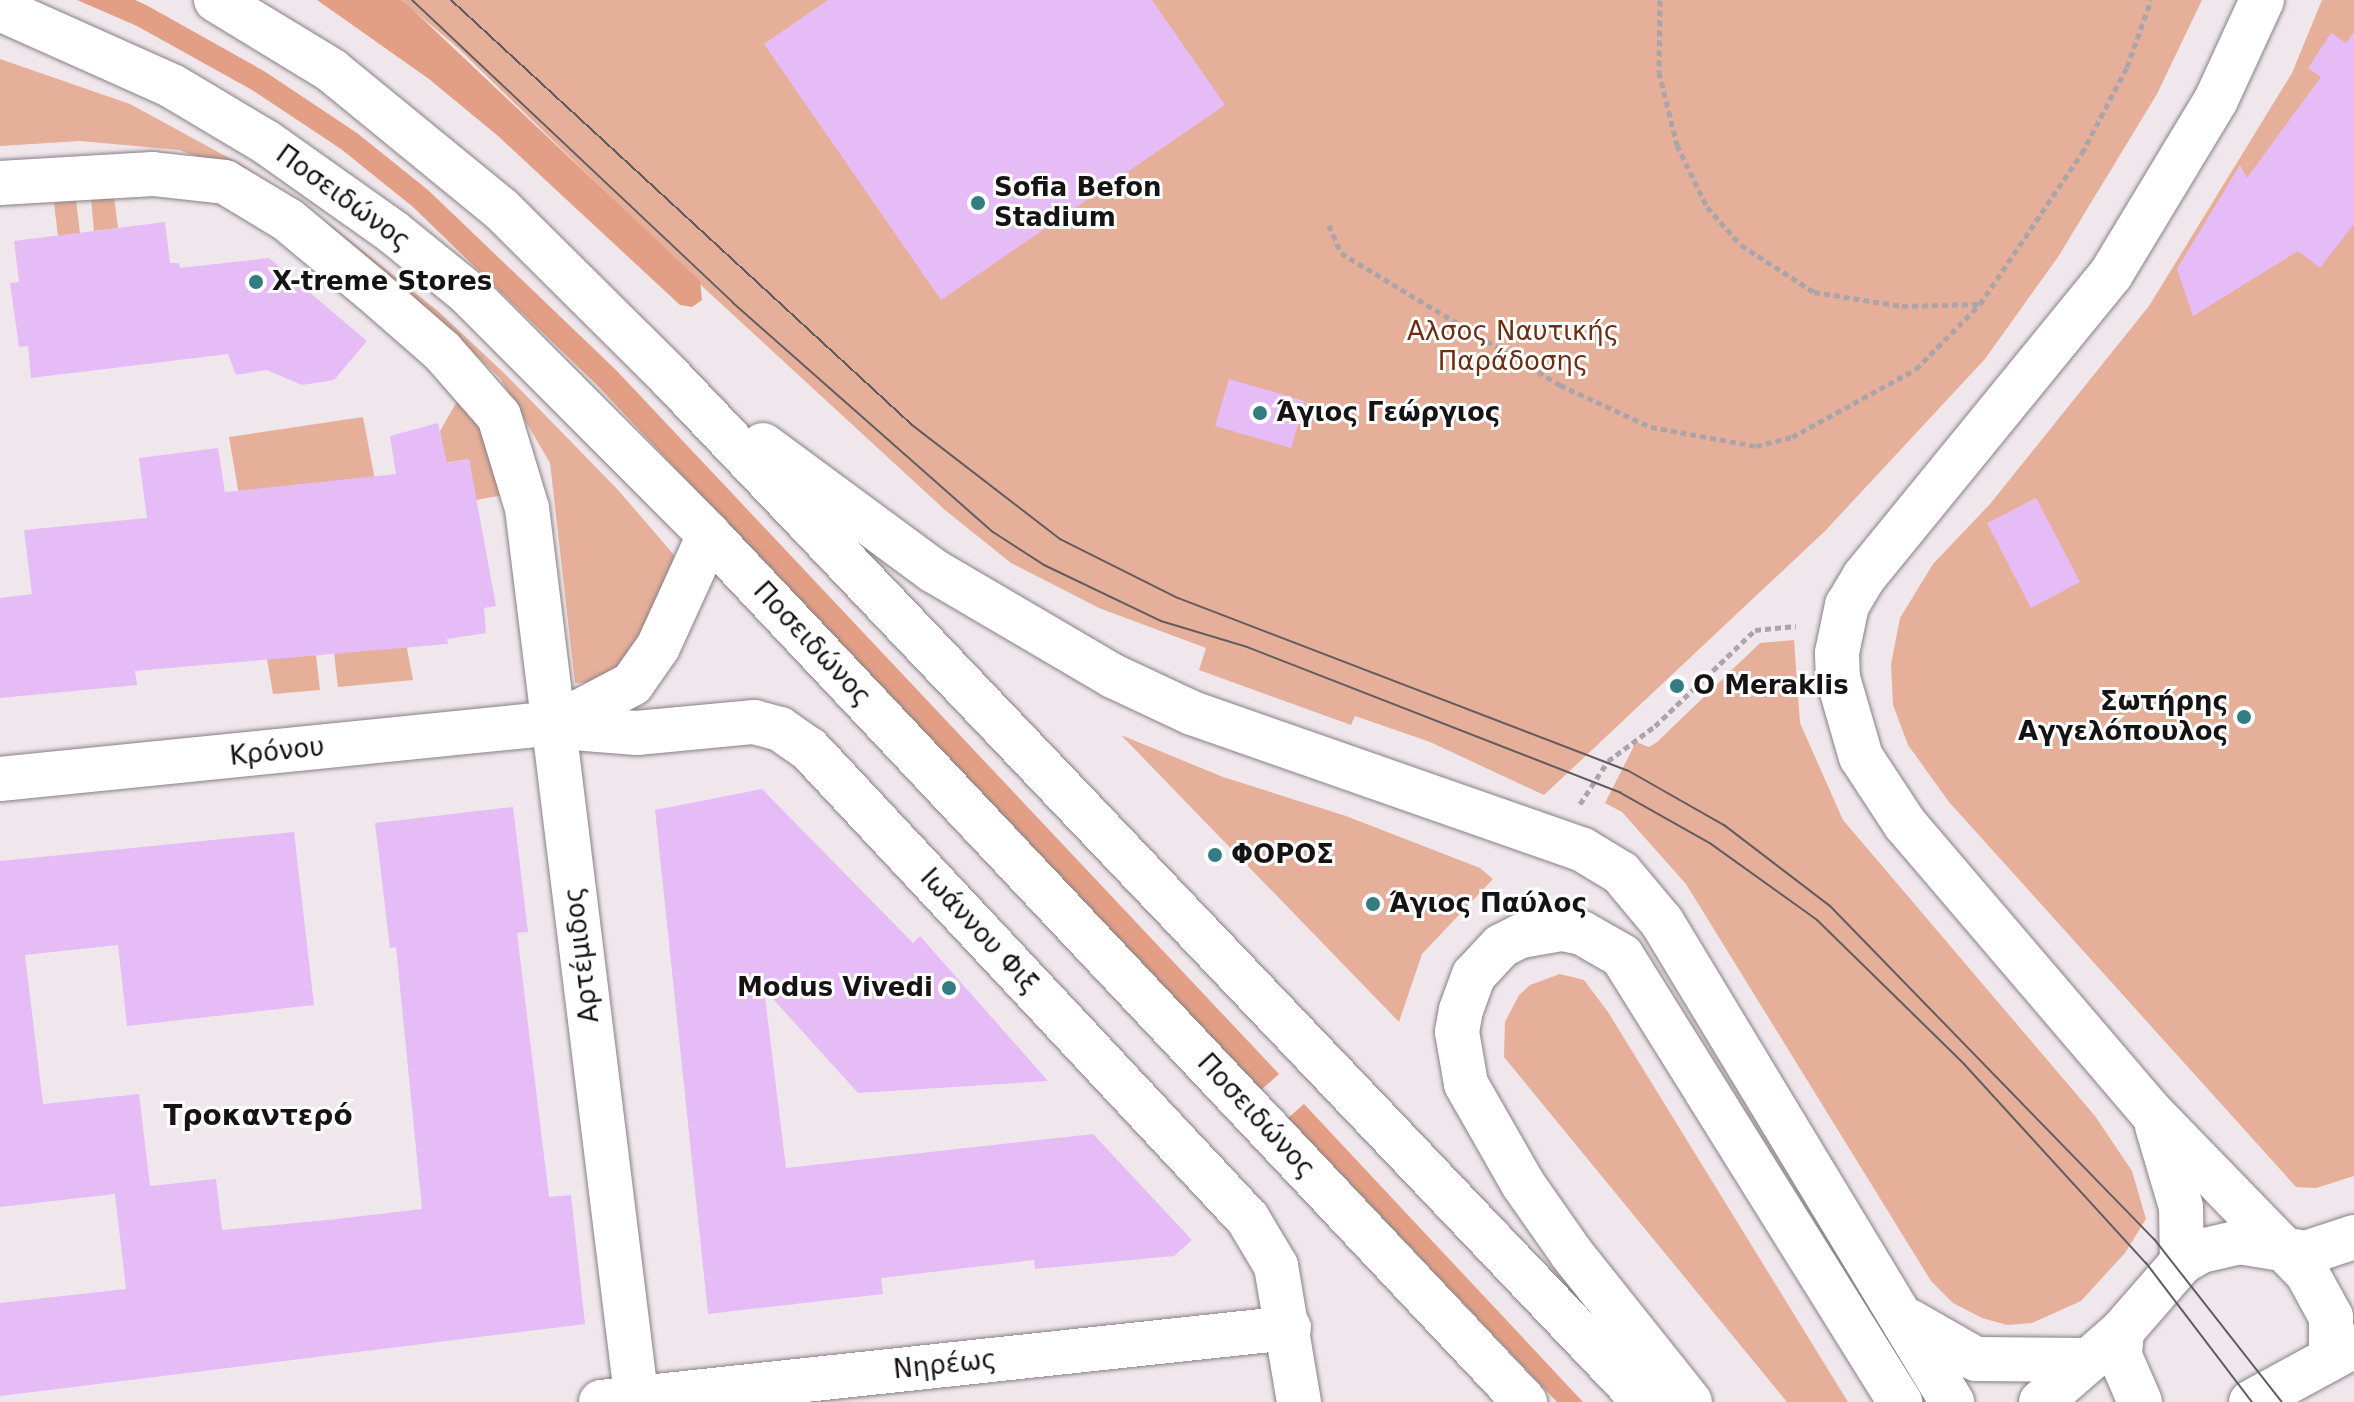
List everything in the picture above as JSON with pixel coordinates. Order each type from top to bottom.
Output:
[{"type":"main road","points":[[216,0],[331,70],[423,142],[501,209],[671,378],[1645,1402]]},
{"type":"main road","points":[[2251,1402],[2343,1352],[2331,1317],[2307,1273],[2152,1113],[1905,824],[1861,757],[1844,705],[1837,653],[1847,605],[1864,577],[2111,274],[2216,100],[2262,0]]},
{"type":"main road","name":"Ποσειδώνος","points":[[0,9],[172,86],[266,142],[393,232],[530,352],[709,535],[1525,1402]]},
{"type":"main road","name":"Ποσειδώνος","points":[[0,183],[194,176],[225,182],[255,197],[360,280],[478,388],[505,429],[527,508]]},
{"type":"main road","points":[[671,378],[934,571],[1113,676],[1192,713],[1583,850],[1621,873],[1662,922],[1952,1402]]},
{"type":"main road","name":"Αρτέμιδος","points":[[527,508],[554,725],[625,1400]]},
{"type":"main road","points":[[554,725],[632,684],[658,647],[709,535]]},
{"type":"main road","name":"Ιωάννου Φιξ","points":[[554,725],[637,733],[754,722],[780,729],[809,749],[1248,1219],[1276,1266],[1289,1328],[1299,1402]]},
{"type":"main road","name":"Κρόνου","points":[[0,779],[554,725]]},
{"type":"main road","points":[[1690,1402],[1564,1242],[1523,1184],[1466,1084],[1457,1032],[1461,1010],[1474,975],[1501,946],[1521,936],[1562,929],[1582,933],[1622,956],[1900,1402]]},
{"type":"main road","points":[[2152,1113],[2181,1207],[2182,1262]]},
{"type":"main road","points":[[2041,1402],[2122,1331],[2182,1262],[2220,1244],[2239,1242],[2287,1252],[2318,1251],[2354,1237]]},
{"type":"main road","points":[[1898,1312],[1929,1336],[1976,1359],[2089,1360]]},
{"type":"main road","name":"Νηρέως","points":[[625,1400],[1289,1328]]},
{"type":"main road","points":[[2122,1331],[2120,1356],[2140,1402]]},
{"type":"path","points":[[1660,0],[1659,72],[1677,145],[1707,207],[1741,245],[1814,292],[1902,306],[1980,304]]},
{"type":"path","points":[[1329,225],[1341,253],[1560,385],[1651,427],[1705,440],[1756,446],[1821,423],[1916,369],[1980,304],[2082,153],[2127,67],[2151,0]]},
{"type":"path","points":[[1572,815],[1608,761],[1655,726],[1755,630],[1805,625]]},
{"type":"green space","name":"Αλσος Ναυτικής Παράδοσης","points":[[401,0],[2202,0],[2157,94],[2058,257],[1985,359],[1825,531],[1544,795],[1430,742],[1355,716],[1351,725],[1199,670],[1206,648],[1099,608],[1011,563],[945,510],[704,288],[457,47]]},
{"type":"green space","points":[[2322,0],[2354,0],[2354,1176],[2316,1188],[2296,1187],[1949,802],[1908,745],[1893,705],[1891,664],[1900,618],[1933,564],[1990,504],[2149,306],[2292,73]]},
{"type":"green space","points":[[0,59],[130,104],[242,165],[333,227],[439,312],[504,373],[619,491],[674,555],[681,580],[623,670],[597,682],[575,683],[550,463],[500,378],[436,316],[330,232],[240,171],[179,150],[80,141],[0,146]]},
{"type":"green space","points":[[114,196],[118,228],[94,231],[91,199]]},
{"type":"green space","points":[[76,200],[80,233],[58,236],[54,203]]},
{"type":"green space","points":[[459,398],[503,443],[509,494],[476,500],[469,459],[445,463],[440,431]]},
{"type":"green space","points":[[363,417],[413,680],[338,687],[334,653],[287,658],[316,655],[320,690],[273,694],[229,437]]},
{"type":"green space","points":[[1794,640],[1800,723],[1843,820],[2095,1116],[2132,1171],[2146,1219],[2125,1253],[2081,1301],[2032,1323],[2007,1325],[1982,1318],[1953,1303],[1931,1281],[1686,884],[1622,812],[1605,803],[1636,742],[1649,747],[1657,742],[1760,643]]},
{"type":"green space","points":[[1121,735],[1223,777],[1346,816],[1480,868],[1493,879],[1422,954],[1399,1022]]},
{"type":"green space","points":[[1560,974],[1584,980],[1608,1012],[1848,1402],[1787,1402],[1504,1057],[1505,1022],[1519,995],[1530,985]]},
{"type":"shaded area","points":[[77,0],[135,0],[148,6],[264,71],[357,133],[428,190],[616,370],[1279,1074],[1261,1090],[598,386],[413,207],[341,149],[252,90],[137,26]]},
{"type":"shaded area","points":[[317,0],[401,0],[409,6],[700,281],[702,300],[692,307],[680,305],[498,136],[429,79]]},
{"type":"shaded area","points":[[1304,1104],[1583,1402],[1557,1402],[1288,1118]]},
{"type":"building","name":"Sofia Befon Stadium","points":[[828,0],[1152,0],[1225,105],[941,300],[764,44]]},
{"type":"building","points":[[2354,32],[2354,224],[2320,268],[2298,251],[2193,316],[2177,269],[2240,165],[2247,178],[2321,77],[2308,68],[2331,33],[2346,43]]},
{"type":"building","points":[[165,222],[170,263],[179,263],[180,268],[269,258],[367,341],[334,380],[302,385],[267,370],[236,375],[228,354],[31,378],[28,346],[19,347],[10,283],[19,282],[14,241]]},
{"type":"building","name":"Άγιος Γεώργιος","points":[[1229,379],[1305,401],[1291,448],[1215,426]]},
{"type":"building","points":[[438,423],[447,463],[469,459],[496,606],[484,608],[486,633],[447,639],[448,644],[135,671],[137,685],[0,698],[0,598],[32,594],[24,530],[147,518],[139,458],[218,448],[225,492],[396,474],[390,436]]},
{"type":"building","points":[[2036,498],[2080,582],[2031,608],[1987,523]]},
{"type":"building","points":[[762,789],[913,943],[920,936],[1048,1081],[858,1093],[764,989],[786,1168],[1093,1134],[1192,1240],[1174,1256],[1035,1269],[1034,1260],[881,1278],[883,1294],[708,1314],[655,810]]},
{"type":"building","points":[[513,807],[528,932],[517,933],[549,1197],[571,1195],[585,1324],[0,1396],[0,1303],[126,1289],[115,1194],[0,1207],[0,861],[294,832],[314,1005],[127,1026],[118,945],[25,955],[43,1104],[139,1094],[150,1186],[216,1179],[222,1230],[328,1220],[422,1209],[396,947],[390,948],[375,823]]},
{"type":"tram line","points":[[412,0],[733,303],[993,532],[1044,565],[1161,621],[1247,647],[1621,793],[1711,844],[1817,920],[1964,1064],[2146,1263],[2252,1402]]},
{"type":"tram line","points":[[451,0],[912,425],[1060,539],[1178,598],[1627,770],[1724,825],[1830,906],[2154,1239],[2282,1402]]},
{"type":"place","name":"Sofia Befon Stadium","points":[[978,203]]},
{"type":"place","name":"X-treme Stores","points":[[256,282]]},
{"type":"place","name":"Άγιος Γεώργιος","points":[[1260,413]]},
{"type":"place","name":"O Meraklis","points":[[1677,686]]},
{"type":"place","name":"Σωτήρης Αγγελόπουλος","points":[[2244,717]]},
{"type":"place","name":"ΦΟΡΟΣ","points":[[1215,855]]},
{"type":"place","name":"Άγιος Παύλος","points":[[1373,904]]},
{"type":"place","name":"Modus Vivedi","points":[[949,988]]},
{"type":"district","name":"Τροκαντερό","points":[[258,1116]]}]
